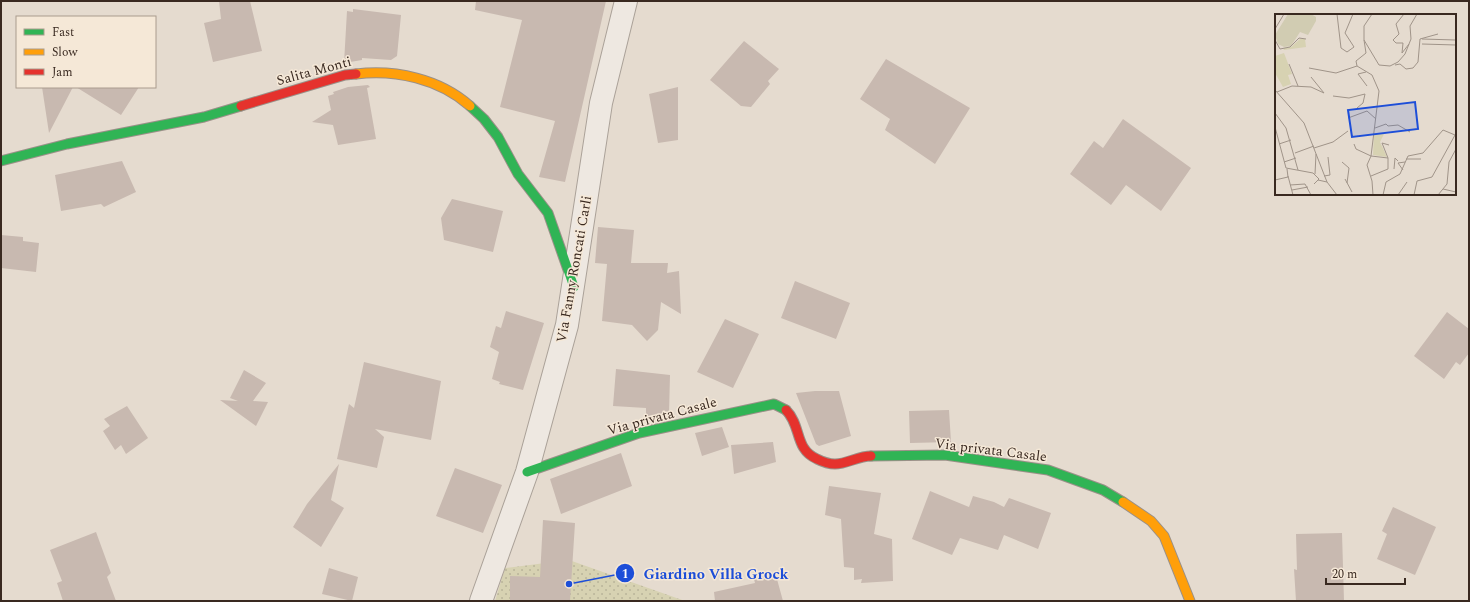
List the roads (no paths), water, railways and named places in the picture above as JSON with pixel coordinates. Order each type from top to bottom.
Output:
[{"type":"street","name":"Via Fanny Roncati Carli","points":[[481,601],[528,472],[567,325],[601,104],[626,1]]},
{"type":"street","name":"Salita Monti","points":[[1,161],[67,144],[204,117],[359,72],[385,72],[411,75],[443,87],[457,95],[470,105],[491,126],[519,176],[548,213],[574,287]]},
{"type":"street","name":"Via privata Casale","points":[[528,472],[640,433],[774,404],[785,409],[792,416],[804,450],[808,455],[825,463],[836,464],[861,456],[945,455],[1048,470],[1103,490],[1138,510],[1151,521],[1164,536],[1190,601]]},
{"type":"place","name":"Giardino Villa Grock","points":[[569,584]]}]
